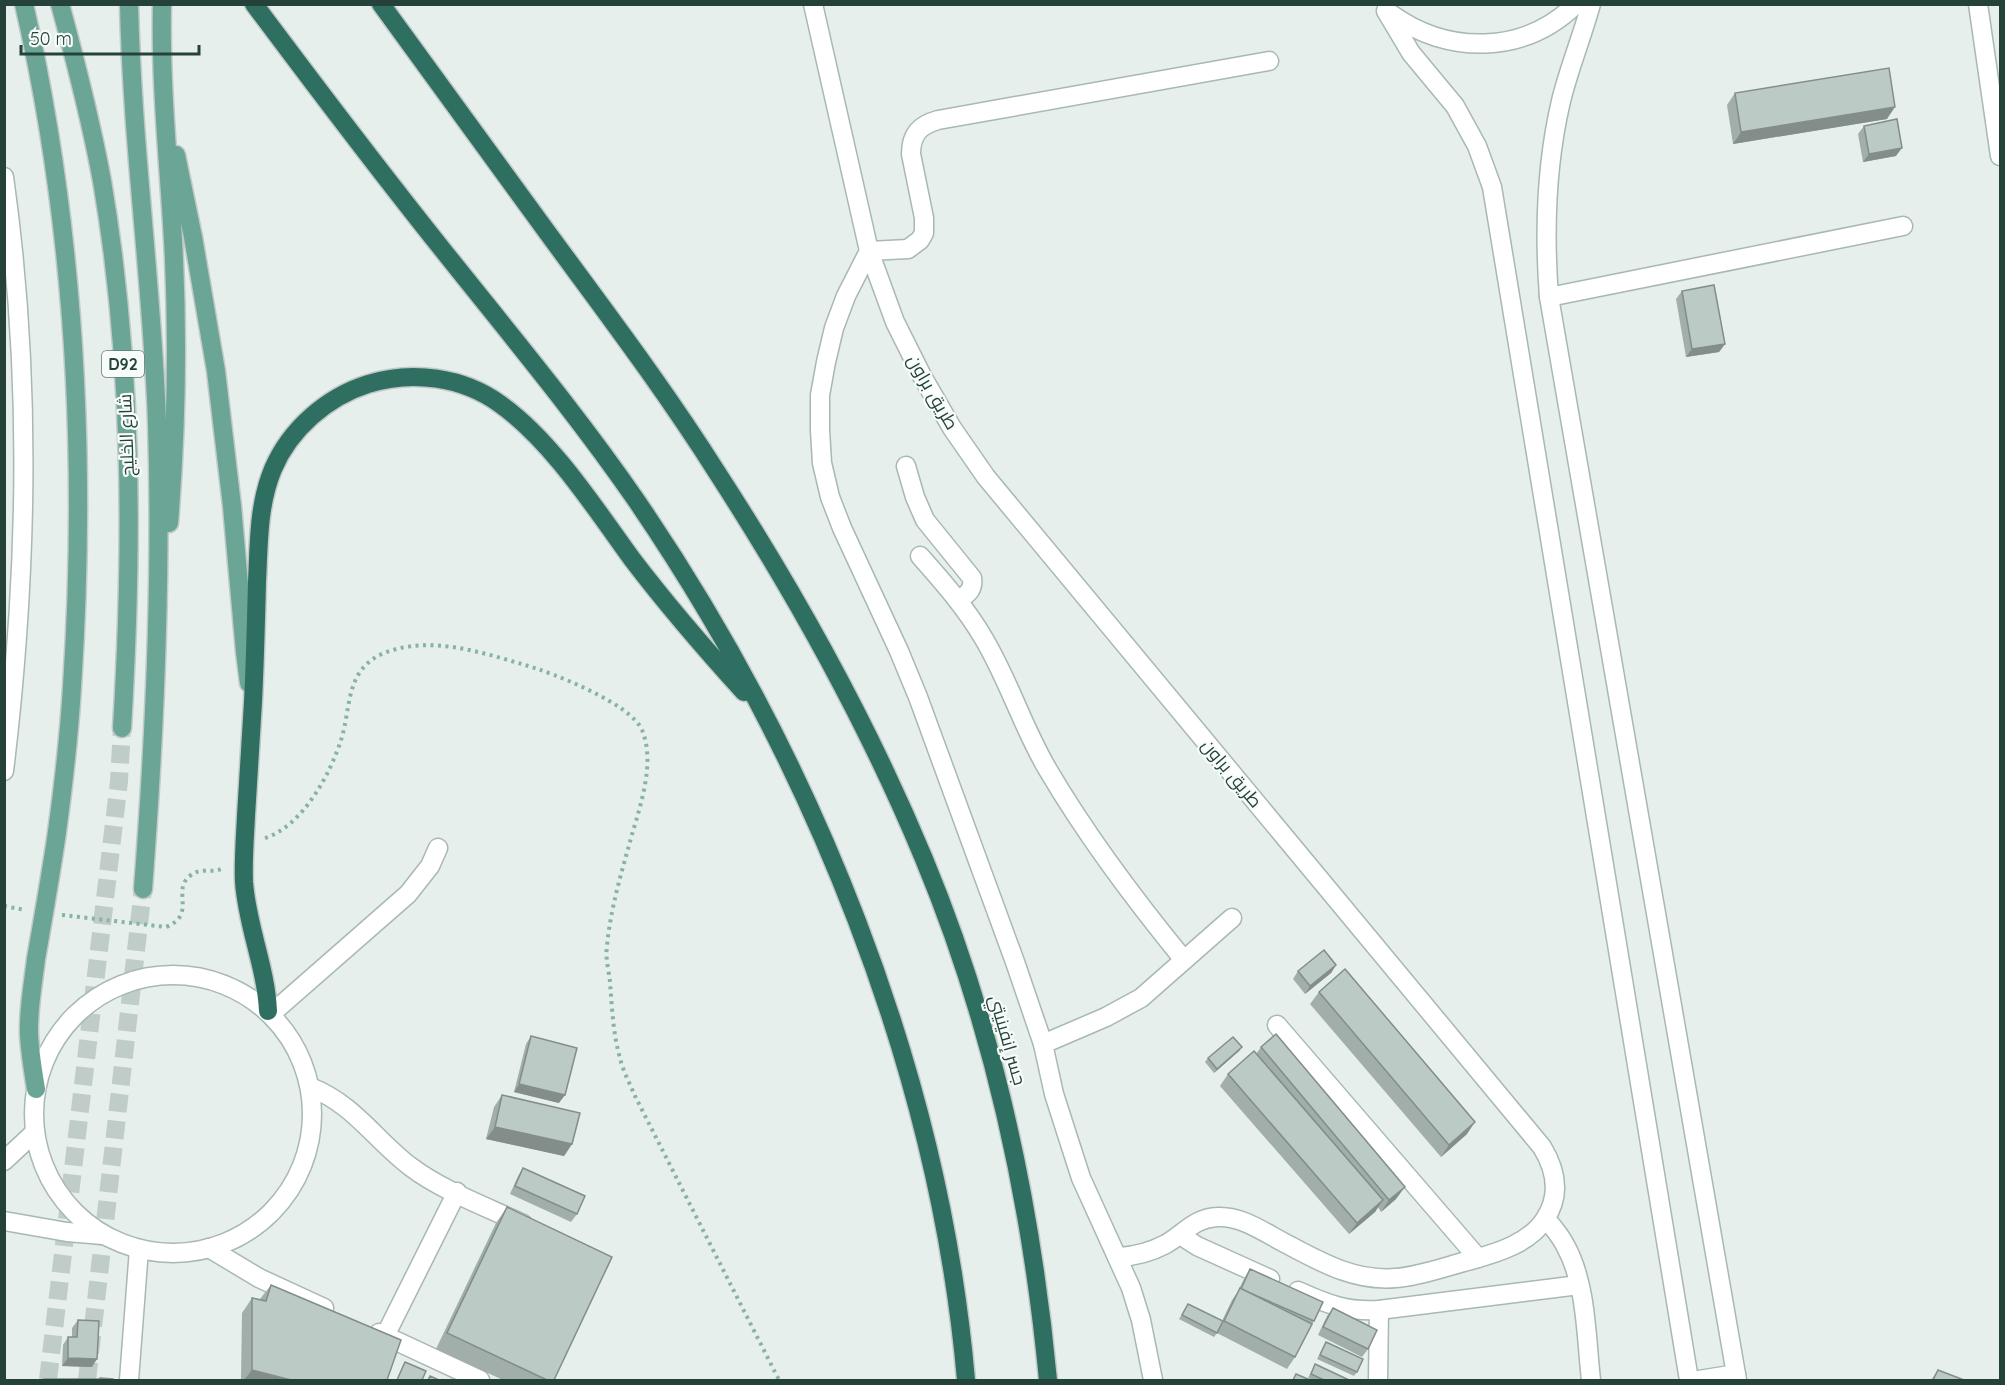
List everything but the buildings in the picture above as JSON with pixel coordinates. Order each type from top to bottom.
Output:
[{"type":"highway","points":[[254,4],[409,208],[590,435],[637,501],[681,569],[763,713],[830,852],[884,996],[907,1070],[942,1220],[956,1296],[966,1380]]},
{"type":"highway","name":"جسر إنفينيتي","points":[[381,4],[688,428],[770,557],[818,642],[896,793],[932,879],[974,996],[994,1065],[1011,1136],[1026,1216],[1039,1296],[1048,1380]]},
{"type":"highway","points":[[269,1012],[265,977],[246,903],[244,883],[244,843],[253,702],[261,508],[274,466],[284,447],[298,429],[331,401],[371,383],[392,378],[414,377],[436,378],[458,383],[497,401],[514,414],[556,459],[681,622],[763,713]]},
{"type":"main road","points":[[24,4],[50,131],[59,198],[73,356],[77,487],[76,602],[72,687],[56,838],[30,1005],[29,1033],[36,1089]]},
{"type":"main road","name":"شارع الخليج","points":[[60,4],[89,118],[102,182],[121,337],[129,552],[122,729]]},
{"type":"main road","name":"شارع الخليج","points":[[129,4],[135,133],[151,308],[157,420],[159,533],[155,714],[143,889]]},
{"type":"main road","name":"شارع الخليج","points":[[158,624],[172,487],[177,384],[174,258],[163,89],[162,4]]},
{"type":"main road","points":[[163,89],[193,237],[216,371],[232,506],[244,652],[253,702]]},
{"type":"street","name":"طريق براون","points":[[813,4],[868,251],[895,322],[952,428],[986,477],[1542,1147],[1555,1174],[1556,1190],[1552,1205],[1536,1231],[1524,1240],[1478,1258],[1396,1278],[1351,1273],[1330,1266],[1250,1225],[1231,1218],[1204,1219],[1153,1250],[1134,1256],[1119,1257]]},
{"type":"street","points":[[1383,8],[1404,24],[1434,37],[1466,44],[1488,44],[1531,34],[1551,24],[1576,4]]},
{"type":"street","points":[[1591,4],[1561,101],[1552,153],[1546,247],[1549,297],[1736,1377],[1700,1380]]},
{"type":"street","points":[[1978,4],[2001,156]]},
{"type":"street","points":[[1383,8],[1411,53],[1455,106],[1477,146],[1492,187],[1689,1380]]},
{"type":"street","points":[[1153,1380],[1141,1320],[1119,1257],[1099,1218],[1078,1167],[1054,1094],[1043,1044],[1015,962],[918,697],[830,497],[822,464],[820,395],[834,328],[868,251],[908,249],[920,240],[924,233],[925,226],[911,154],[914,134],[921,127],[930,123],[1269,61]]},
{"type":"street","points":[[4,177],[16,277],[23,400],[24,483],[19,629],[4,771]]},
{"type":"street","points":[[1549,297],[1903,226]]},
{"type":"street","points":[[906,466],[925,520],[972,578],[971,590],[959,600]]},
{"type":"street","points":[[920,556],[959,600],[984,639],[1021,719],[1053,779],[1097,848],[1128,891],[1184,960]]},
{"type":"street","points":[[269,1012],[408,894],[430,866],[438,848]]},
{"type":"street","points":[[1043,1044],[1141,998],[1232,918]]},
{"type":"street","points":[[171,974],[192,975],[233,987],[252,998],[269,1012],[285,1029],[296,1047],[310,1087],[313,1107],[312,1128],[301,1169],[291,1187],[264,1219],[247,1232],[229,1241],[195,1251],[167,1253],[139,1249],[121,1243],[104,1235],[78,1216],[57,1192],[47,1173],[35,1132],[36,1089],[42,1069],[50,1049],[68,1023],[92,1001],[110,990],[129,981],[171,974]]},
{"type":"street","points":[[1277,1025],[1478,1258]]},
{"type":"street","points":[[310,1087],[324,1092],[349,1109],[395,1155],[414,1169],[539,1232]]},
{"type":"street","points":[[4,1161],[35,1132]]},
{"type":"street","points":[[385,1336],[457,1192]]},
{"type":"street","points":[[1545,1219],[1565,1245],[1572,1260],[1579,1285],[1591,1380]]},
{"type":"street","points":[[4,1221],[67,1232],[104,1235]]},
{"type":"street","points":[[1180,1235],[1197,1246],[1320,1301],[1338,1308],[1358,1311],[1579,1285]]},
{"type":"street","points":[[209,1248],[259,1278],[338,1314]]},
{"type":"street","points":[[129,1380],[139,1249]]},
{"type":"street","points":[[1378,1380],[1379,1310]]},
{"type":"street","points":[[358,1324],[480,1380]]},
{"type":"path","points":[[244,843],[275,835],[295,819],[309,802],[333,761],[347,715],[350,690],[356,677],[382,654],[408,646],[430,644],[490,654],[543,670],[601,696],[625,711],[641,729],[648,763],[642,800],[612,909],[606,949],[620,1059],[635,1096],[779,1380]]},
{"type":"tunnel","points":[[48,1380],[119,781],[122,728]]},
{"type":"tunnel","points":[[87,1380],[143,889]]}]
